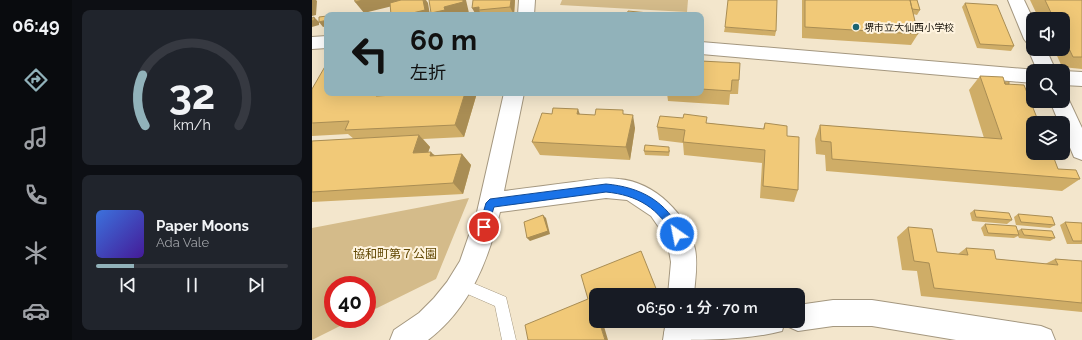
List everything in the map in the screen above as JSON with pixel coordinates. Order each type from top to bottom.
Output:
[{"type":"street","points":[[526,12],[527,0]]},
{"type":"street","points":[[1016,0],[1026,23]]},
{"type":"street","points":[[312,43],[324,42]]},
{"type":"street","points":[[704,48],[1026,75]]},
{"type":"street","points":[[1070,78],[1082,79]]},
{"type":"street","points":[[404,340],[414,334],[445,306],[461,284],[480,238],[490,203],[513,96]]},
{"type":"street","points":[[1063,108],[1082,151]]},
{"type":"street","points":[[490,203],[606,188],[624,190],[641,196],[659,209],[673,225],[681,244],[683,264],[681,288]]},
{"type":"street","points":[[805,317],[833,313],[872,313],[944,332],[1041,340]]},
{"type":"street","points":[[678,331],[706,328]]},
{"type":"lane","points":[[461,284],[501,302],[509,340]]},
{"type":"green space","points":[[562,0],[688,0],[687,12],[560,5]]},
{"type":"green space","name":"協和町第７公園","points":[[469,198],[436,279],[376,309],[376,276],[324,276],[324,328],[336,328],[312,340],[312,228]]},
{"type":"building","points":[[401,0],[423,0],[425,10],[417,12],[391,12],[390,3]]},
{"type":"building","points":[[429,0],[463,0],[463,2],[444,7],[445,10],[431,12]]},
{"type":"building","points":[[473,0],[511,0],[510,7],[479,10],[479,7],[472,8]]},
{"type":"building","points":[[728,0],[777,0],[776,31],[725,27]]},
{"type":"building","points":[[805,0],[910,0],[918,34],[805,27]]},
{"type":"building","points":[[910,0],[917,0],[920,10],[912,9]]},
{"type":"building","points":[[1045,0],[1082,0],[1082,57],[1073,57],[1070,51],[1070,12],[1051,12]]},
{"type":"building","points":[[965,3],[997,5],[1014,46],[980,44]]},
{"type":"building","points":[[324,16],[324,21],[319,22],[319,17]]},
{"type":"building","points":[[704,61],[740,63],[739,80],[732,80],[731,91],[704,89]]},
{"type":"building","points":[[324,68],[324,96],[464,96],[455,125],[345,130],[349,121],[312,123],[312,89]]},
{"type":"building","points":[[980,76],[1003,77],[1005,84],[1024,85],[1026,90],[1026,108],[1033,108],[1036,116],[1026,116],[1026,160],[1055,160],[1058,169],[1076,170],[1080,179],[832,159],[831,142],[821,141],[820,125],[1002,139]]},
{"type":"building","points":[[553,108],[578,109],[577,114],[595,115],[596,109],[623,110],[623,114],[633,115],[626,147],[532,142],[542,113],[552,114]]},
{"type":"building","points":[[684,114],[707,117],[706,123],[764,129],[765,123],[787,126],[787,136],[799,137],[798,190],[763,186],[765,150],[683,142],[685,130],[657,127],[660,116],[683,118]]},
{"type":"building","points":[[419,135],[413,153],[431,152],[430,156],[462,154],[453,183],[312,192],[312,141]]},
{"type":"building","points":[[645,145],[669,147],[669,152],[644,151]]},
{"type":"building","points":[[974,210],[1009,213],[1012,220],[976,217]]},
{"type":"building","points":[[1018,214],[1052,217],[1055,225],[1021,222]]},
{"type":"building","points":[[543,215],[548,231],[527,238],[524,222]]},
{"type":"building","points":[[1065,222],[1082,223],[1082,241],[1073,241]]},
{"type":"building","points":[[985,224],[1016,226],[1019,235],[988,233]]},
{"type":"building","points":[[908,227],[932,229],[937,252],[968,255],[966,248],[994,250],[996,259],[1058,265],[1055,259],[1082,261],[1082,303],[934,288],[929,263],[914,261]]},
{"type":"building","points":[[1021,229],[1052,231],[1055,238],[1024,235]]},
{"type":"building","points":[[641,251],[656,288],[589,288],[589,328],[601,328],[605,340],[528,340],[525,325],[588,299],[581,275]]},
{"type":"place","name":"堺市立大仙西小学校","points":[[856,27]]},
{"type":"route","points":[[484,227],[490,203],[606,188],[624,190],[641,196],[659,209],[673,225],[677,234]]}]
